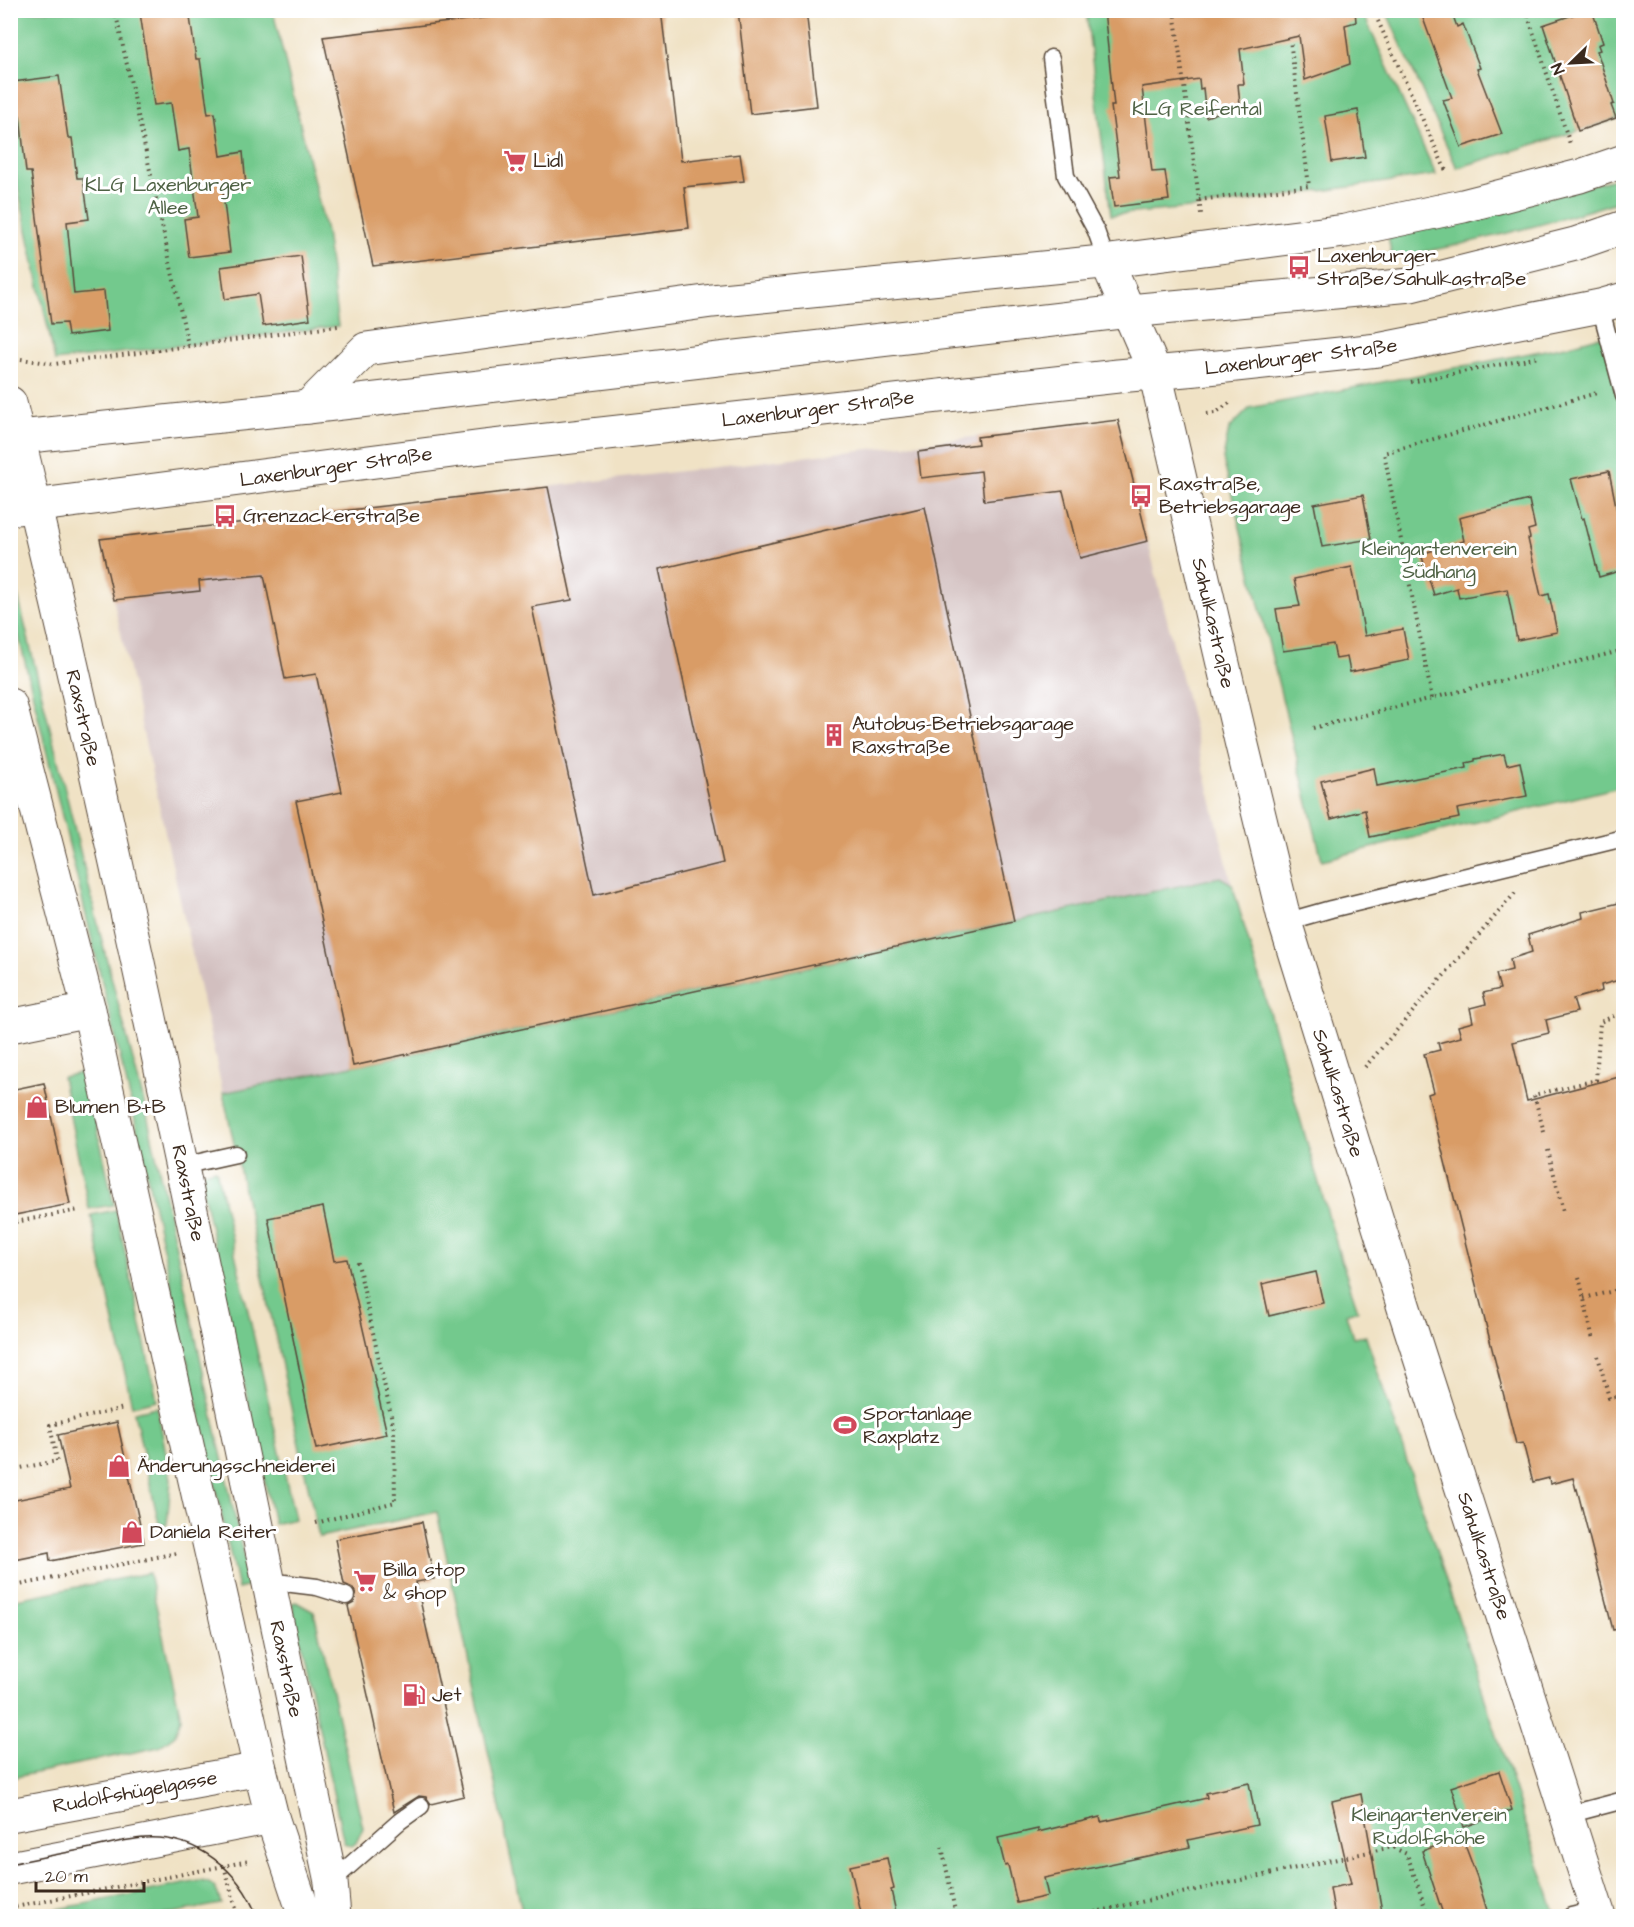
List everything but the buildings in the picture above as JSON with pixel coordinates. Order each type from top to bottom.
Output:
[{"type":"main road","points":[[308,407],[366,350],[712,301],[1107,262],[1345,231],[1462,206],[1580,176],[1623,160]]},
{"type":"main road","points":[[10,403],[15,437],[308,407],[1129,311],[1411,285],[1575,244],[1623,227]]},
{"type":"main road","name":"Sahulkastraße","points":[[1107,262],[1155,372],[1286,922],[1404,1308],[1567,1815],[1589,1914]]},
{"type":"main road","name":"Laxenburger Straße","points":[[23,508],[483,447],[1155,372],[1378,350],[1612,302]]},
{"type":"main road","name":"Raxstraße","points":[[15,437],[23,508],[138,961],[331,1882],[334,1917]]},
{"type":"main road","points":[[10,705],[89,1010],[260,1769],[272,1817],[305,1917]]},
{"type":"main road","points":[[10,1026],[89,1010]]},
{"type":"main road","name":"Rudolfshügelgasse","points":[[10,1815],[260,1769]]},
{"type":"main road","points":[[10,1868],[272,1817]]},
{"type":"lane","points":[[1051,58],[1066,176],[1096,231],[1107,262]]},
{"type":"lane","points":[[1612,302],[1622,391]]},
{"type":"lane","points":[[1286,922],[1623,838]]},
{"type":"lane","points":[[182,1166],[236,1154]]},
{"type":"lane","points":[[268,1581],[317,1587],[346,1596]]},
{"type":"lane","points":[[1567,1815],[1623,1800]]},
{"type":"lane","points":[[331,1882],[400,1821],[421,1806]]},
{"type":"path","points":[[115,10],[188,345]]},
{"type":"path","points":[[1174,10],[1206,248]]},
{"type":"path","points":[[1373,10],[1462,206]]},
{"type":"path","points":[[1526,10],[1580,176]]},
{"type":"path","points":[[1199,200],[1309,186],[1290,40]]},
{"type":"path","points":[[21,359],[55,364],[338,326],[366,350]]},
{"type":"path","points":[[1432,698],[1384,453],[1622,391]]},
{"type":"path","points":[[1313,728],[1623,650]]},
{"type":"path","points":[[1339,1097],[1547,856]]},
{"type":"path","points":[[1544,1132],[1534,1095],[1596,1080],[1600,1022],[1623,1012]]},
{"type":"path","points":[[1548,1150],[1563,1211]]},
{"type":"path","points":[[10,1223],[79,1210]]},
{"type":"path","points":[[316,1523],[395,1502],[394,1429],[357,1259]]},
{"type":"path","points":[[1579,1277],[1593,1339]]},
{"type":"path","points":[[1584,1298],[1622,1289]]},
{"type":"path","points":[[1598,1356],[1609,1398],[1623,1395]]},
{"type":"path","points":[[10,1470],[57,1461],[50,1425],[124,1408]]},
{"type":"path","points":[[10,1587],[210,1547]]},
{"type":"path","points":[[942,1847],[956,1917]]},
{"type":"path","points":[[1077,1917],[1392,1847],[1407,1854],[1428,1917]]},
{"type":"path","points":[[10,1908],[255,1859]]},
{"type":"path","points":[[224,1866],[238,1917]]},
{"type":"shaded area","points":[[1118,420],[1232,884],[1220,877],[223,1093],[100,539]]},
{"type":"green space","name":"KLG Laxenburger Allee","points":[[10,11],[273,11],[326,232],[338,326],[55,361],[11,155]]},
{"type":"green space","name":"KLG Reifental","points":[[1086,11],[1362,11],[1436,175],[1213,206],[1111,215]]},
{"type":"green space","points":[[1386,11],[1623,11],[1623,117],[1457,168]]},
{"type":"green space","points":[[1623,177],[1623,200],[1509,233],[1392,258],[1388,236]]},
{"type":"green space","name":"Kleingartenverein Südhang","points":[[1623,330],[1623,786],[1322,860],[1223,459],[1229,429],[1250,408],[1566,346]]},
{"type":"green space","points":[[10,564],[104,949],[146,1110],[250,1586],[238,1589],[130,1098],[11,604]]},
{"type":"green space","name":"Sportanlage Raxplatz","points":[[1220,877],[1232,884],[1340,1256],[1358,1310],[1346,1314],[1353,1338],[1366,1336],[1556,1916],[523,1916],[437,1512],[319,1537],[223,1093]]},
{"type":"green space","points":[[85,1072],[114,1205],[89,1209],[62,1077]]},
{"type":"green space","points":[[216,1169],[295,1519],[274,1524],[199,1173]]},
{"type":"green space","points":[[116,1210],[157,1400],[132,1406],[91,1215]]},
{"type":"green space","points":[[157,1407],[171,1479],[167,1525],[159,1524],[134,1412]]},
{"type":"green space","points":[[149,1573],[181,1718],[175,1735],[159,1747],[11,1778],[11,1600]]},
{"type":"green space","points":[[296,1602],[314,1612],[363,1828],[356,1843],[352,1846],[344,1843],[292,1603]]},
{"type":"green space","points":[[199,1881],[212,1885],[221,1904],[157,1916],[38,1916],[38,1913]]},
{"type":"tram line","points":[[10,1864],[132,1839],[164,1839],[182,1842],[199,1849],[227,1870],[249,1899],[257,1916]]},
{"type":"place","name":"Lidl","points":[[515,161]]},
{"type":"place","name":"Laxenburger Straße/Sahulkastraße","points":[[1299,267]]},
{"type":"place","name":"Raxstraße, Betriebsgarage","points":[[1141,496]]},
{"type":"place","name":"Grenzackerstraße","points":[[225,516]]},
{"type":"place","name":"Autobus-Betriebsgarage Raxstraße","points":[[834,735]]},
{"type":"place","name":"Blumen B+B","points":[[37,1107]]},
{"type":"place","name":"Sportanlage Raxplatz","points":[[845,1425]]},
{"type":"place","name":"Änderungsschneiderei","points":[[119,1466]]},
{"type":"place","name":"Daniela Reiter","points":[[132,1532]]},
{"type":"place","name":"Billa stop & shop","points":[[365,1581]]},
{"type":"place","name":"Jet","points":[[414,1695]]},
{"type":"park label","name":"Kleingartenverein Rudolfshöhe","points":[[1429,1826]]}]
